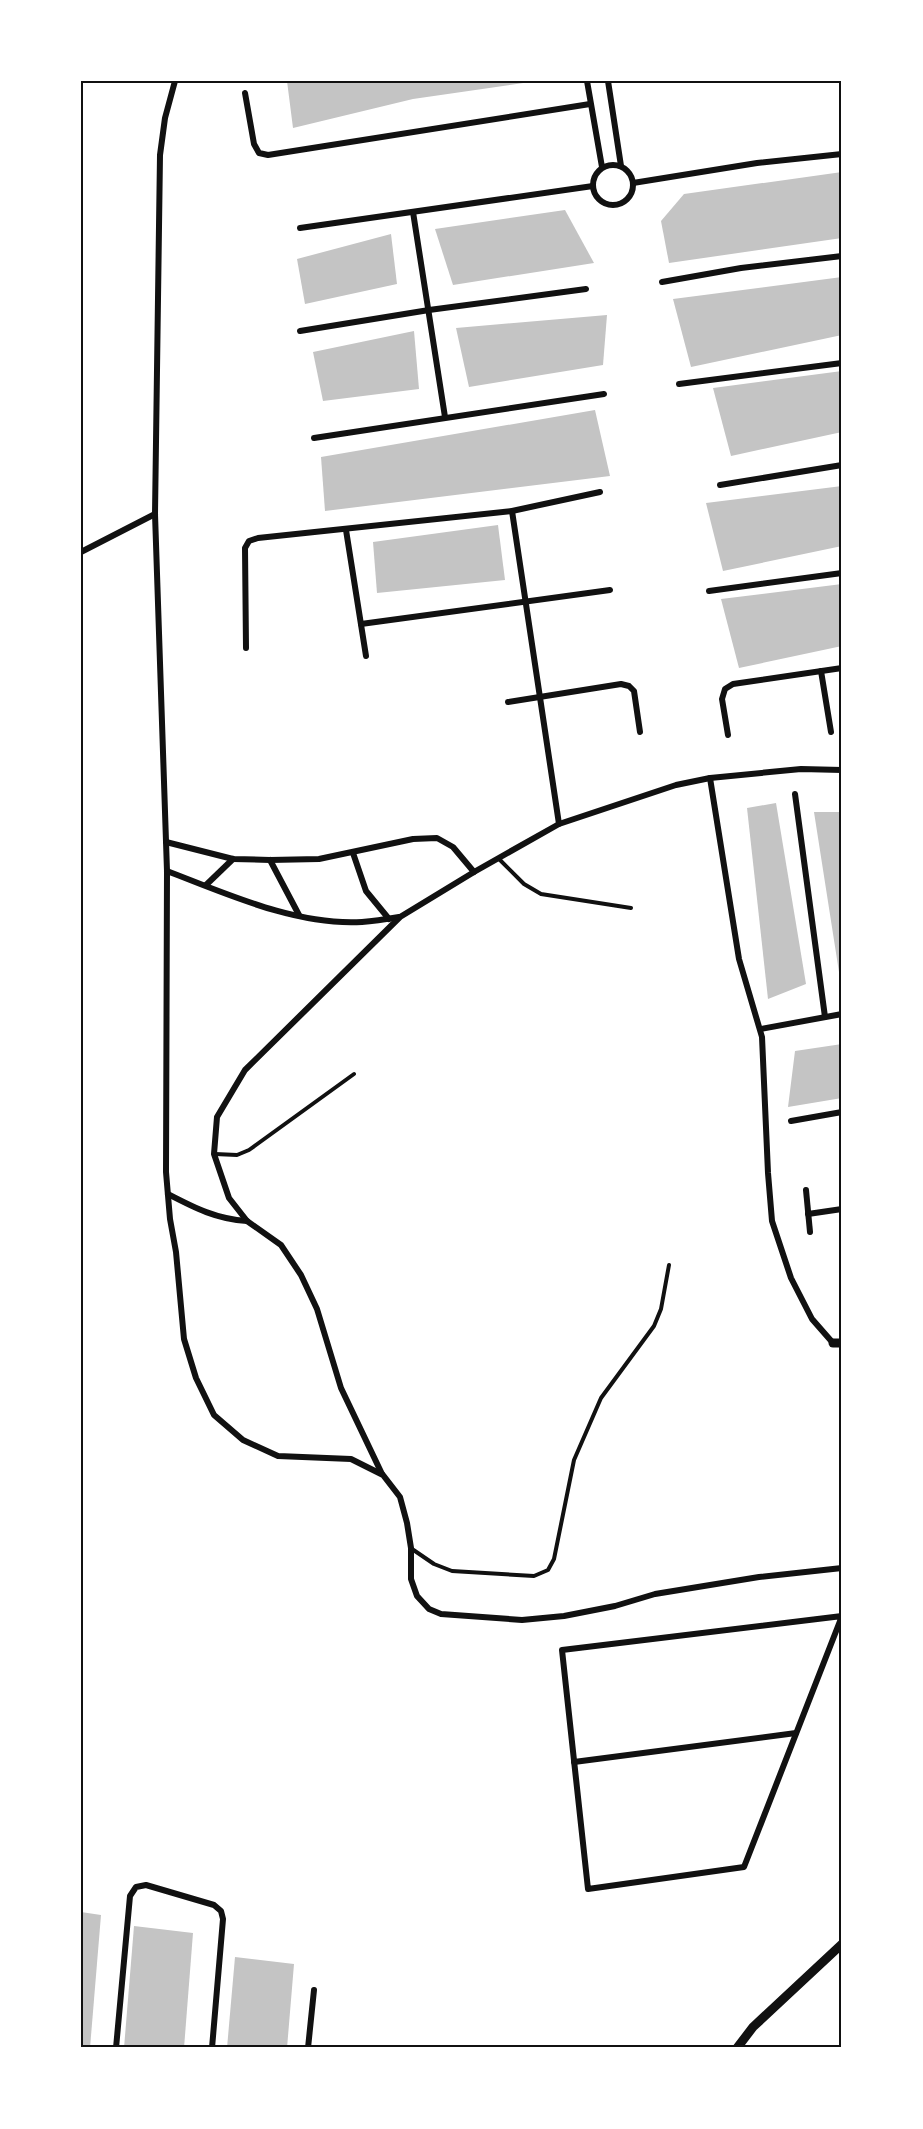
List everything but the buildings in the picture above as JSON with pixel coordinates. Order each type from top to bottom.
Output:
[{"type":"street","points":[[175,81],[165,118],[160,155],[155,514],[167,871],[166,1172],[184,1339],[196,1378],[214,1415],[243,1440],[278,1456],[351,1459],[382,1475]]},
{"type":"street","points":[[587,81],[602,167]]},
{"type":"street","points":[[608,81],[621,166]]},
{"type":"street","points":[[245,93],[254,144],[259,153],[268,155],[590,104]]},
{"type":"street","points":[[633,183],[757,163],[842,153]]},
{"type":"street","points":[[611,164],[621,166],[632,176],[632,194],[625,201],[615,205],[604,203],[596,196],[593,186],[595,176],[602,167],[611,164]]},
{"type":"street","points":[[300,228],[593,186]]},
{"type":"street","points":[[413,212],[445,417]]},
{"type":"street","points":[[662,282],[741,268],[842,256]]},
{"type":"street","points":[[300,331],[429,310],[586,289]]},
{"type":"street","points":[[679,384],[842,363]]},
{"type":"street","points":[[314,438],[604,394]]},
{"type":"street","points":[[720,485],[842,465]]},
{"type":"street","points":[[246,648],[245,548],[249,541],[258,538],[512,511],[600,492]]},
{"type":"street","points":[[512,511],[559,824]]},
{"type":"street","points":[[81,552],[155,514]]},
{"type":"street","points":[[346,530],[366,656]]},
{"type":"street","points":[[709,591],[842,573]]},
{"type":"street","points":[[361,624],[610,590]]},
{"type":"street","points":[[728,735],[723,699],[725,689],[733,684],[842,668]]},
{"type":"street","points":[[821,671],[831,732]]},
{"type":"street","points":[[508,702],[621,684],[629,686],[634,692],[640,732]]},
{"type":"street","points":[[842,770],[801,769],[710,778],[676,785],[559,824],[400,917],[245,1070],[217,1117],[214,1154],[229,1198],[247,1221],[280,1245],[301,1275],[317,1309],[341,1388],[382,1475],[400,1497],[411,1548],[411,1579],[417,1596],[429,1609],[441,1614],[522,1620],[584,1612],[666,1592],[759,1577],[842,1568]]},
{"type":"street","points":[[710,778],[739,959],[761,1029],[772,1221],[791,1278],[812,1319],[838,1343]]},
{"type":"street","points":[[795,794],[825,1017]]},
{"type":"street","points":[[166,842],[233,859],[270,860],[319,859],[413,839],[437,838],[453,847],[474,872]]},
{"type":"street","points":[[353,853],[366,891],[388,919]]},
{"type":"street","points":[[206,885],[233,859]]},
{"type":"street","points":[[270,860],[299,915]]},
{"type":"street","points":[[167,871],[263,907],[324,920],[361,922],[400,917]]},
{"type":"street","points":[[761,1029],[842,1014]]},
{"type":"street","points":[[791,1121],[842,1112]]},
{"type":"street","points":[[806,1190],[810,1233]]},
{"type":"street","points":[[168,1194],[203,1213],[247,1221]]},
{"type":"street","points":[[808,1214],[842,1209]]},
{"type":"street","points":[[842,1616],[744,1867],[588,1889],[562,1650],[842,1616]]},
{"type":"street","points":[[574,1762],[796,1733]]},
{"type":"street","points":[[116,2048],[130,1896],[136,1887],[147,1886],[214,1905],[221,1911],[223,1919],[212,2048]]},
{"type":"street","points":[[737,2048],[753,2027],[842,1944]]},
{"type":"street","points":[[308,2048],[314,1990]]},
{"type":"lane","points":[[498,858],[524,884],[541,894],[631,908]]},
{"type":"lane","points":[[214,1154],[237,1155],[249,1150],[354,1074]]},
{"type":"lane","points":[[411,1548],[434,1564],[452,1571],[534,1575],[548,1570],[554,1559],[574,1460],[601,1398],[654,1326],[661,1309],[669,1265]]}]
